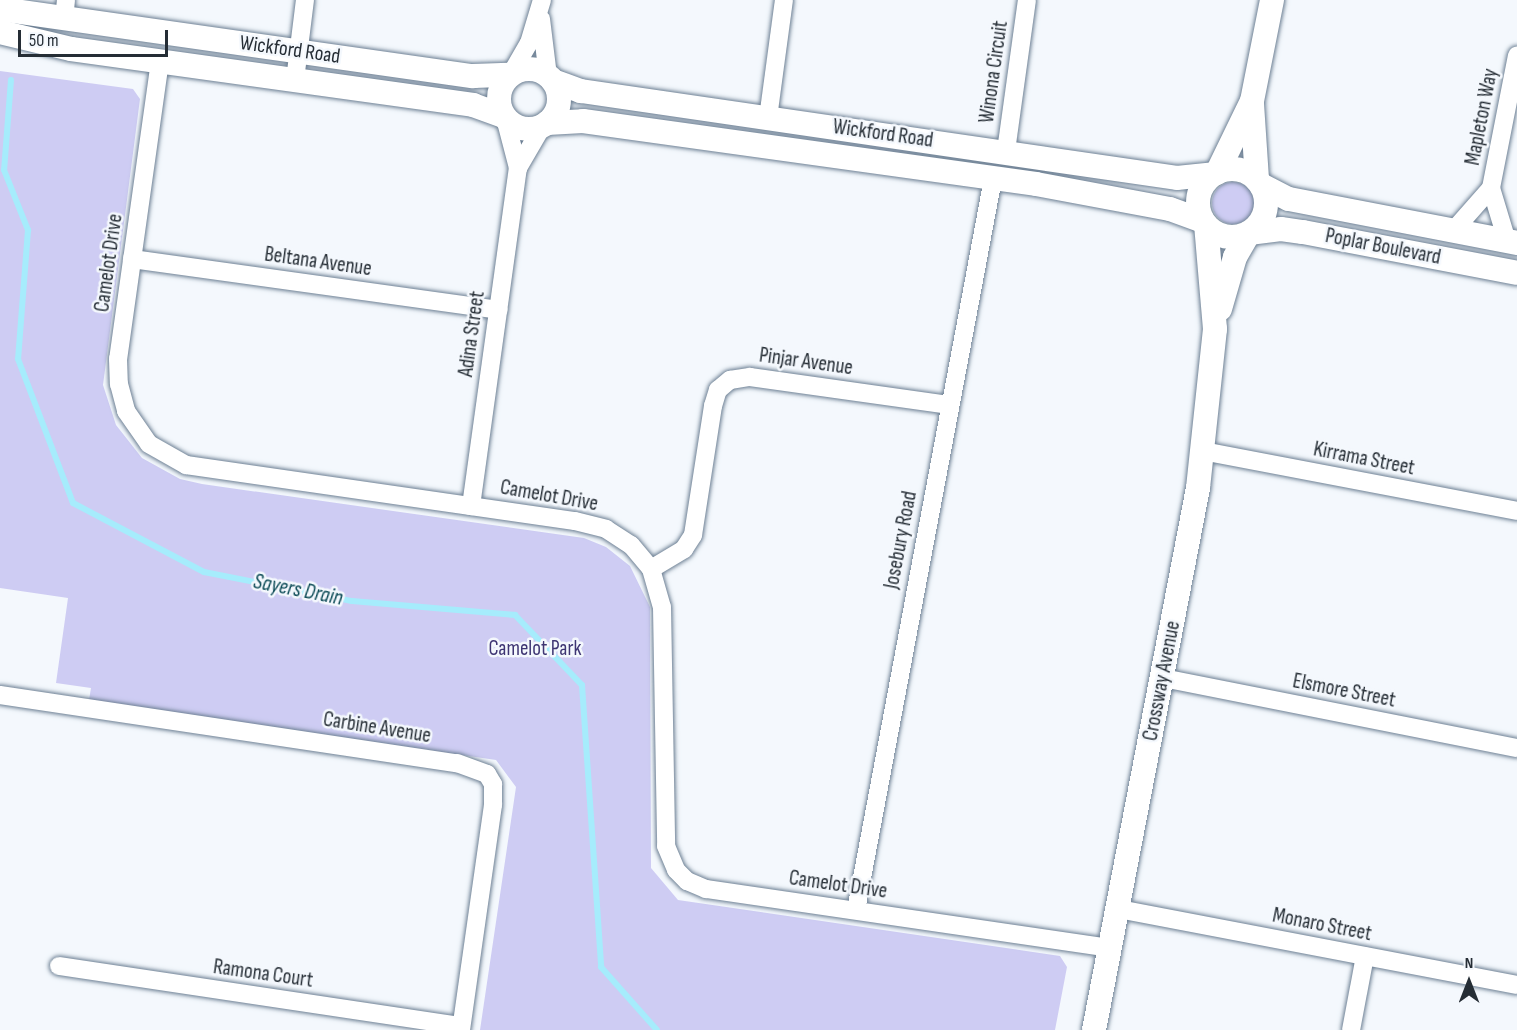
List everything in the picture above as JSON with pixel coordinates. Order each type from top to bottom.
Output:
[{"type":"street","points":[[296,80],[305,0]]},
{"type":"street","points":[[765,146],[784,0]]},
{"type":"street","name":"Winona Circuit","points":[[1006,151],[1027,0]]},
{"type":"street","points":[[1252,101],[1259,182],[1266,211],[1249,233],[1226,237],[1205,223],[1199,197],[1216,173],[1252,101],[1272,0]]},
{"type":"street","points":[[541,6],[551,78],[559,99],[545,124],[523,128],[505,117],[498,99],[529,43],[541,6]]},
{"type":"street","name":"Wickford Road","points":[[0,9],[65,9],[298,52],[473,76],[510,74]]},
{"type":"street","name":"Wickford Road","points":[[0,32],[71,48],[473,105],[505,117]]},
{"type":"street","name":"Mapleton Way","points":[[1454,230],[1491,188],[1517,56]]},
{"type":"street","name":"Camelot Drive","points":[[160,61],[118,359],[118,384],[132,421],[161,453],[205,469],[471,506],[606,529],[631,545],[651,569],[664,627],[666,846],[676,870],[687,881],[706,889],[1111,948]]},
{"type":"street","points":[[510,74],[530,69],[551,78]]},
{"type":"street","name":"Wickford Road","points":[[551,78],[568,89],[1006,151],[1177,178],[1216,173]]},
{"type":"street","name":"Adina Street","points":[[471,506],[518,168],[505,117]]},
{"type":"street","name":"Wickford Road","points":[[545,124],[577,120],[993,179],[1127,200],[1205,223]]},
{"type":"street","name":"Adina Street","points":[[518,168],[545,124]]},
{"type":"street","points":[[1216,173],[1242,170],[1259,182]]},
{"type":"street","name":"Josebury Road","points":[[856,910],[993,179]]},
{"type":"street","name":"Poplar Boulevard","points":[[1259,182],[1289,199],[1512,242]]},
{"type":"street","name":"Mapleton Way","points":[[1491,188],[1512,242]]},
{"type":"street","name":"Crossway Avenue","points":[[1205,223],[1215,329]]},
{"type":"street","name":"Poplar Boulevard","points":[[1249,233],[1281,229],[1303,232],[1517,273]]},
{"type":"street","name":"Crossway Avenue","points":[[1094,1030],[1163,678],[1203,451],[1215,329],[1235,257],[1249,233]]},
{"type":"street","name":"Beltana Avenue","points":[[132,259],[498,310]]},
{"type":"street","name":"Pinjar Avenue","points":[[651,569],[684,549],[693,535],[713,406],[718,390],[730,380],[750,377],[950,405]]},
{"type":"street","name":"Kirrama Street","points":[[1203,451],[1517,511]]},
{"type":"street","name":"Elsmore Street","points":[[1163,678],[1517,748]]},
{"type":"street","name":"Carbine Avenue","points":[[0,695],[457,763],[487,774],[493,784],[493,805],[461,1028]]},
{"type":"street","name":"Monaro Street","points":[[1119,909],[1517,985]]},
{"type":"street","points":[[1351,1030],[1365,956]]},
{"type":"street","name":"Ramona Court","points":[[59,966],[461,1028]]},
{"type":"green space","name":"Camelot Park","points":[[0,71],[133,89],[140,99],[103,385],[116,425],[142,458],[180,479],[202,484],[584,538],[606,547],[630,566],[650,607],[651,868],[678,900],[1060,956],[1067,967],[1055,1030],[480,1030],[516,787],[496,760],[89,700],[91,688],[56,683],[68,598],[0,588]]},
{"type":"green space","points":[[1233,182],[1248,188],[1254,203],[1248,218],[1233,224],[1218,218],[1212,203],[1218,188]]},
{"type":"waterway","name":"Sayers Drain","points":[[11,80],[4,170],[28,230],[18,359],[73,503],[204,572],[352,601],[515,615],[582,685],[601,967],[657,1030]]}]
